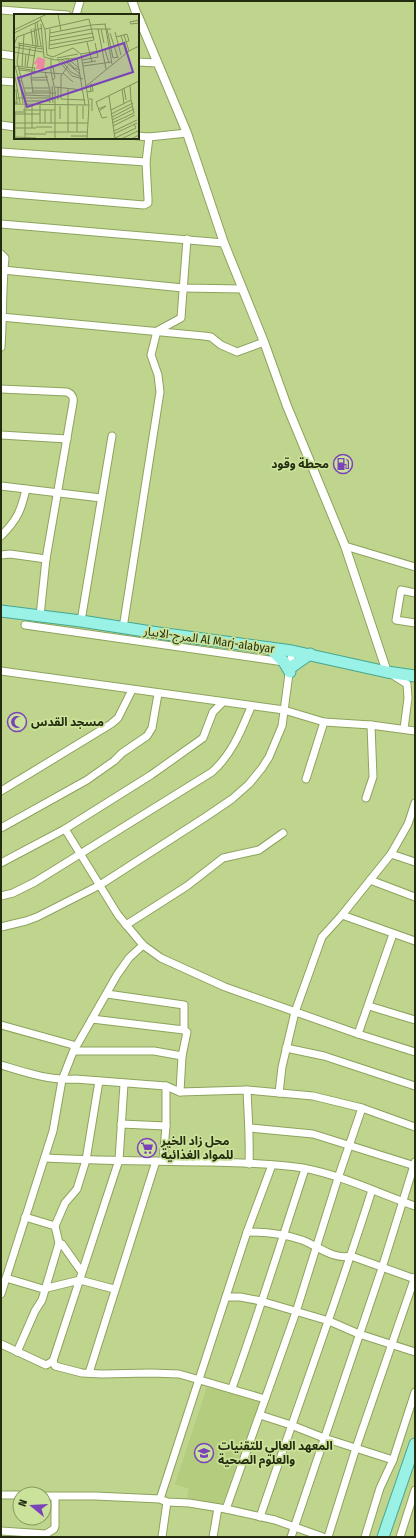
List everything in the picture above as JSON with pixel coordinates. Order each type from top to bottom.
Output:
[{"type":"main road","name":"المرج-الابيار Al Marj-alabyar","points":[[1,611],[81,620],[123,628],[310,654],[387,672],[411,680]]},
{"type":"main road","points":[[270,648],[288,668],[310,654]]},
{"type":"main road","points":[[383,1537],[415,1444]]},
{"type":"street","points":[[76,14],[80,1]]},
{"type":"street","points":[[132,1],[137,14]]},
{"type":"street","points":[[1,10],[54,14]]},
{"type":"street","points":[[139,19],[187,132],[224,243],[264,342],[287,406],[345,546],[387,672]]},
{"type":"street","points":[[1,54],[14,56]]},
{"type":"street","points":[[139,62],[157,63]]},
{"type":"street","points":[[1,81],[14,82]]},
{"type":"street","points":[[1,125],[14,127]]},
{"type":"street","points":[[139,136],[149,137],[187,132]]},
{"type":"street","points":[[1,194],[144,205],[148,203],[146,162],[149,137]]},
{"type":"street","points":[[1,152],[146,162]]},
{"type":"street","points":[[1,224],[224,243]]},
{"type":"street","points":[[123,628],[160,399],[158,375],[151,355],[157,331],[182,318],[187,239]]},
{"type":"street","points":[[1,254],[4,258],[1,347]]},
{"type":"street","points":[[3,270],[183,288],[242,289]]},
{"type":"street","points":[[2,317],[211,337],[221,345],[237,352],[264,342]]},
{"type":"street","points":[[1,389],[47,390],[71,393],[73,397],[46,559],[40,616]]},
{"type":"street","points":[[1,436],[67,439]]},
{"type":"street","points":[[81,620],[112,436]]},
{"type":"street","points":[[1,486],[102,498]]},
{"type":"street","points":[[1,536],[12,525],[22,507],[26,489]]},
{"type":"street","points":[[345,546],[415,567]]},
{"type":"street","points":[[1,555],[10,554],[46,559]]},
{"type":"street","points":[[415,593],[401,590],[396,620],[415,623]]},
{"type":"street","points":[[25,625],[156,645],[288,668]]},
{"type":"street","points":[[156,645],[158,633]]},
{"type":"street","points":[[1,927],[37,918],[100,885],[207,816],[232,799],[249,784],[262,768],[272,750],[282,726],[288,668],[292,651]]},
{"type":"street","points":[[1,671],[251,707],[284,710],[324,722],[371,725],[415,731]]},
{"type":"street","points":[[411,680],[415,685]]},
{"type":"street","points":[[404,729],[411,680]]},
{"type":"street","points":[[1,791],[111,724],[118,718],[132,690]]},
{"type":"street","points":[[1,828],[87,780],[116,760],[122,753],[148,736],[152,728],[158,694]]},
{"type":"street","points":[[1,863],[65,829],[151,775],[203,738],[214,712],[222,703]]},
{"type":"street","points":[[1,896],[13,893],[35,882],[147,814],[212,772],[219,766],[236,743],[251,707]]},
{"type":"street","points":[[306,779],[324,722]]},
{"type":"street","points":[[366,798],[373,777],[371,725]]},
{"type":"street","points":[[279,1093],[286,1048],[295,1012],[322,937],[342,916],[392,854],[408,824],[415,803]]},
{"type":"street","points":[[65,829],[114,909],[143,945],[169,963],[225,987],[358,1034],[415,1052]]},
{"type":"street","points":[[126,924],[187,886],[223,858],[259,850],[282,833]]},
{"type":"street","points":[[392,854],[415,862]]},
{"type":"street","points":[[370,880],[415,897]]},
{"type":"street","points":[[342,916],[415,941]]},
{"type":"street","points":[[358,1034],[393,934]]},
{"type":"street","points":[[1,1294],[45,1158],[53,1131],[62,1080],[73,1052],[75,1051],[117,975],[129,958],[143,945]]},
{"type":"street","points":[[107,994],[184,1005],[184,1030],[187,1032],[182,1056],[180,1092]]},
{"type":"street","points":[[369,1006],[415,1020]]},
{"type":"street","points":[[92,1019],[184,1030]]},
{"type":"street","points":[[1,1025],[74,1045],[75,1051]]},
{"type":"street","points":[[286,1048],[324,1056],[415,1086]]},
{"type":"street","points":[[75,1051],[154,1051],[182,1056]]},
{"type":"street","points":[[1,1065],[23,1072],[62,1080],[74,1079],[166,1086],[180,1092],[247,1090],[313,1096],[362,1108],[415,1127]]},
{"type":"street","points":[[17,1352],[46,1289],[59,1243],[55,1226],[65,1203],[77,1190],[86,1160],[99,1081]]},
{"type":"street","points":[[1,1344],[46,1365],[53,1361],[80,1280],[81,1271],[119,1160],[124,1084]]},
{"type":"street","points":[[88,1373],[114,1289],[159,1161],[166,1126],[166,1086]]},
{"type":"street","points":[[247,1090],[250,1128],[250,1164]]},
{"type":"street","points":[[226,1509],[296,1312],[338,1178],[362,1108]]},
{"type":"street","points":[[121,1124],[166,1126]]},
{"type":"street","points":[[250,1128],[313,1134],[415,1165],[382,1268],[291,1537]]},
{"type":"street","points":[[45,1158],[250,1164],[305,1169],[338,1178],[415,1206]]},
{"type":"street","points":[[162,1537],[163,1500],[198,1380],[247,1232],[272,1165]]},
{"type":"street","points":[[232,1388],[250,1339],[261,1301],[305,1169]]},
{"type":"street","points":[[260,1517],[291,1425],[329,1321],[372,1190]]},
{"type":"street","points":[[25,1217],[55,1226]]},
{"type":"street","points":[[247,1232],[283,1235],[316,1246],[344,1258],[351,1256],[382,1268],[415,1278],[356,1448],[328,1537]]},
{"type":"street","points":[[59,1243],[62,1244],[81,1271]]},
{"type":"street","points":[[6,1278],[46,1289],[80,1280],[114,1289]]},
{"type":"street","points":[[226,1297],[240,1297],[261,1301],[329,1321],[359,1334],[415,1352]]},
{"type":"street","points":[[53,1361],[55,1366],[88,1373],[179,1374],[232,1388],[265,1399]]},
{"type":"street","points":[[364,1537],[380,1488],[393,1460],[415,1392]]},
{"type":"street","points":[[260,1415],[324,1438],[393,1460]]},
{"type":"street","points":[[400,1537],[415,1490]]},
{"type":"street","points":[[1,1495],[12,1495]]},
{"type":"street","points":[[52,1497],[95,1496],[189,1503],[226,1509],[275,1520],[323,1537]]},
{"type":"street","points":[[1,1531],[46,1534],[51,1532],[55,1526],[55,1497]]},
{"type":"street","points":[[213,1537],[218,1508]]},
{"type":"shaded area","points":[[207,1387],[263,1401],[253,1421],[222,1505],[187,1498],[189,1489],[175,1484]]},
{"type":"place","name":"محطة وقود","points":[[343,464]]},
{"type":"place","name":"مسجد القدس","points":[[17,722]]},
{"type":"place","name":"محل زاد الخير للمواد الغذائية","points":[[147,1148]]},
{"type":"place","name":"المعهد العالي للتقنيات والعلوم الصحية","points":[[204,1453]]}]
